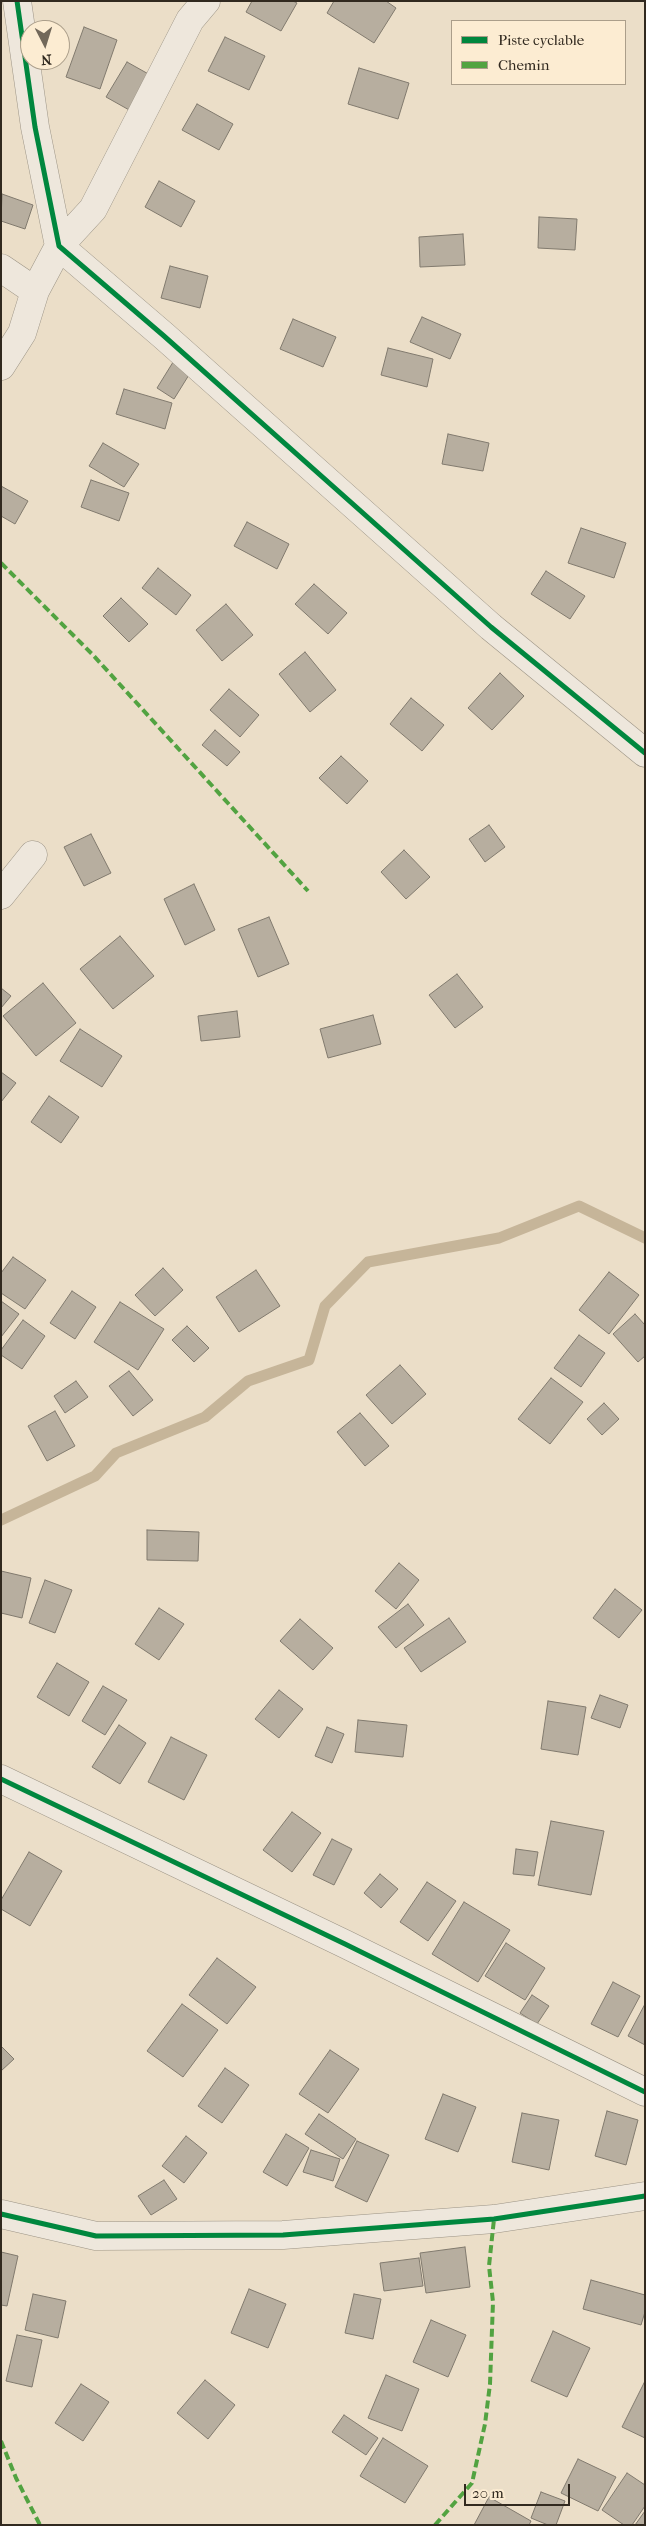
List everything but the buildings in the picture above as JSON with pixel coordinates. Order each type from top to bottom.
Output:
[{"type":"street","points":[[17,1],[35,127],[59,246],[164,336],[490,627],[645,753]]},
{"type":"street","points":[[1,366],[22,333],[36,292],[59,246],[93,209],[190,20],[206,1]]},
{"type":"street","points":[[1,268],[36,292]]},
{"type":"street","points":[[1,895],[33,854]]},
{"type":"street","points":[[1,1779],[318,1931],[645,2092]]},
{"type":"street","points":[[1,2214],[96,2236],[283,2235],[494,2219],[645,2196]]},
{"type":"waterway","points":[[1,1520],[95,1476],[116,1453],[205,1417],[248,1381],[309,1360],[325,1306],[368,1262],[499,1238],[579,1206],[645,1238]]},
{"type":"marked path","points":[[1,563],[93,655],[308,891]]},
{"type":"marked path","points":[[435,2525],[472,2483],[485,2424],[490,2384],[493,2302],[489,2266],[494,2219]]},
{"type":"marked path","points":[[1,2441],[16,2478],[40,2525]]},
{"type":"cycle path","points":[[17,1],[35,127],[59,246],[164,336],[491,627],[645,753]]},
{"type":"cycle path","points":[[1,1779],[345,1944],[645,2092]]},
{"type":"cycle path","points":[[1,2214],[96,2236],[283,2235],[494,2219],[645,2196]]}]
